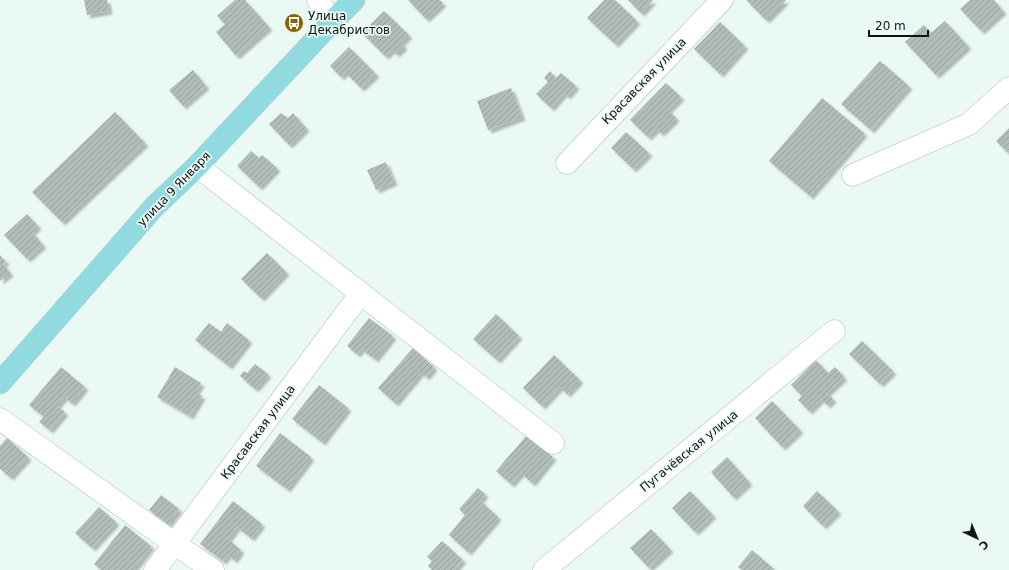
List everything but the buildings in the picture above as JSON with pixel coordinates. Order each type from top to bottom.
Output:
[{"type":"main road","name":"улица 9 Января","points":[[0,383],[154,207],[197,166],[354,0]]},
{"type":"street","points":[[318,0],[332,22]]},
{"type":"street","name":"Красавская улица","points":[[567,163],[722,0]]},
{"type":"street","points":[[853,175],[969,124],[1009,88]]},
{"type":"street","points":[[197,166],[553,443]]},
{"type":"street","name":"Красавская улица","points":[[155,570],[362,294]]},
{"type":"street","name":"Пугачёвская улица","points":[[544,570],[834,331]]},
{"type":"street","points":[[0,418],[213,570]]},
{"type":"place","name":"Улица Декабристов","points":[[294,23]]}]
